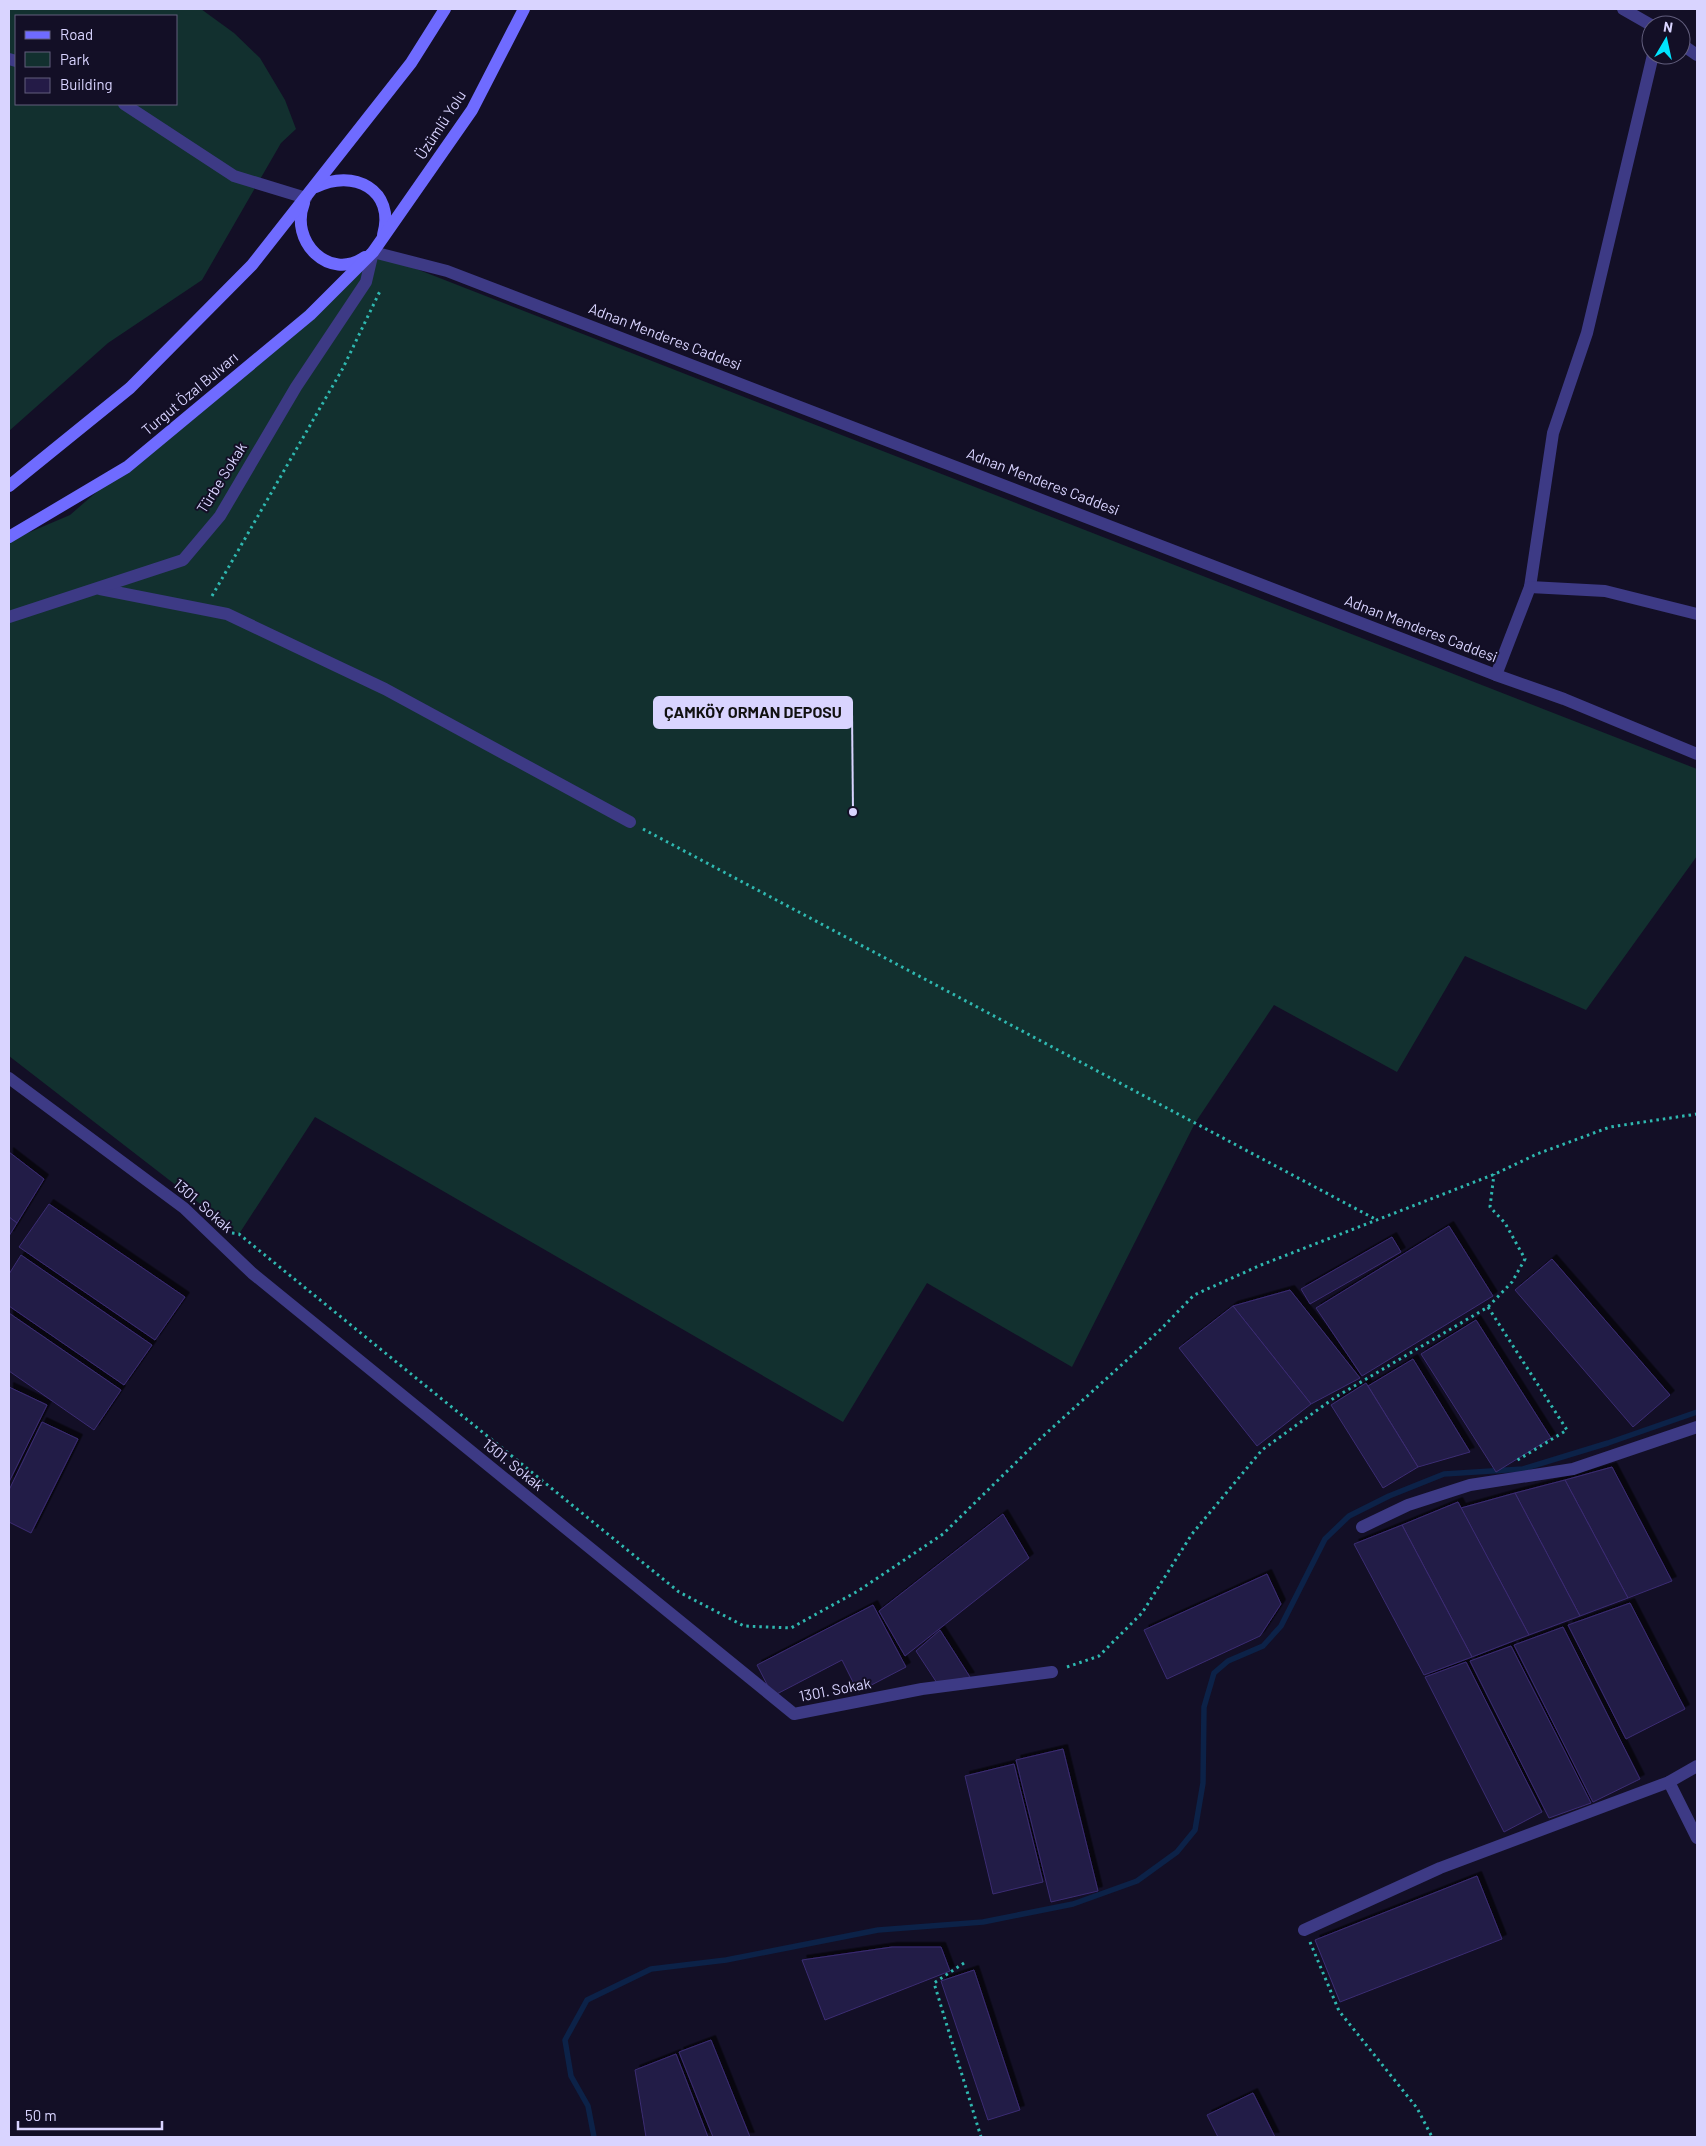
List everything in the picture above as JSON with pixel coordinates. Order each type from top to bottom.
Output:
[{"type":"main road","points":[[9,486],[130,388],[252,265],[410,63],[445,9]]},
{"type":"main road","name":"Üzümlü Yolu","points":[[373,252],[472,110],[524,9]]},
{"type":"main road","points":[[314,187],[340,178],[355,180],[368,186],[379,197],[385,210],[386,225],[382,239]]},
{"type":"main road","points":[[306,198],[301,211],[300,224],[303,238],[310,249],[320,258],[333,263],[347,264],[361,260],[373,252]]},
{"type":"main road","name":"Turgut Özal Bulvarı","points":[[9,537],[127,467],[310,315],[373,252]]},
{"type":"street","points":[[1623,9],[1641,19]]},
{"type":"street","points":[[1496,675],[1530,587],[1553,433],[1587,333],[1650,65]]},
{"type":"street","points":[[126,105],[234,176],[306,198]]},
{"type":"street","name":"Türbe Sokak","points":[[9,618],[183,560],[220,516],[296,387],[366,282],[373,252]]},
{"type":"street","name":"Adnan Menderes Caddesi","points":[[373,252],[447,271],[1496,675],[1564,699],[1697,754]]},
{"type":"street","points":[[1530,587],[1605,591],[1697,614]]},
{"type":"street","points":[[100,589],[227,614],[385,689],[630,822]]},
{"type":"street","name":"1301. Sokak","points":[[9,1078],[184,1208],[252,1273],[794,1714],[922,1688],[1052,1672]]},
{"type":"street","points":[[1362,1527],[1408,1505],[1461,1488],[1573,1469],[1697,1427]]},
{"type":"street","points":[[1304,1930],[1440,1868],[1668,1782],[1697,1766]]},
{"type":"street","points":[[1668,1782],[1697,1838]]},
{"type":"path","points":[[204,610],[343,368],[382,290],[366,282]]},
{"type":"path","points":[[630,822],[1377,1220]]},
{"type":"path","points":[[209,1232],[239,1234],[678,1592],[744,1626],[791,1628],[858,1591],[943,1534],[1041,1438],[1160,1330],[1194,1295],[1261,1265],[1494,1174],[1537,1154],[1610,1128],[1697,1114]]},
{"type":"path","points":[[1052,1672],[1099,1656],[1142,1613],[1192,1534],[1262,1450],[1334,1398],[1488,1308],[1512,1282],[1526,1258],[1505,1223],[1490,1207],[1494,1174]]},
{"type":"path","points":[[1488,1308],[1567,1430],[1516,1461],[1522,1477]]},
{"type":"path","points":[[1304,1930],[1339,2011],[1417,2108],[1432,2137]]},
{"type":"path","points":[[964,1963],[934,1983],[982,2137]]},
{"type":"green space","points":[[9,9],[201,9],[234,33],[260,58],[285,100],[296,129],[281,143],[202,280],[108,343],[9,431]]},
{"type":"green space","points":[[373,252],[1697,769],[1697,856],[1586,1010],[1465,956],[1397,1072],[1274,1005],[1195,1123],[1072,1367],[927,1283],[843,1422],[315,1117],[239,1234],[9,1056],[9,541],[70,515]]},
{"type":"building","points":[[9,1152],[44,1179],[17,1223],[9,1217]]},
{"type":"building","points":[[49,1204],[185,1297],[155,1340],[19,1247]]},
{"type":"building","points":[[9,1217],[17,1223],[9,1236]]},
{"type":"building","points":[[1449,1226],[1493,1296],[1362,1376],[1316,1308]]},
{"type":"building","points":[[1392,1237],[1401,1252],[1310,1304],[1301,1289]]},
{"type":"building","points":[[21,1255],[152,1345],[124,1385],[9,1306],[9,1274]]},
{"type":"building","points":[[1552,1259],[1670,1395],[1633,1427],[1515,1290]]},
{"type":"building","points":[[1290,1290],[1360,1378],[1311,1404],[1233,1306]]},
{"type":"building","points":[[1233,1306],[1311,1404],[1257,1446],[1179,1348]]},
{"type":"building","points":[[9,1313],[121,1390],[94,1430],[9,1371]]},
{"type":"building","points":[[1476,1320],[1551,1438],[1496,1472],[1421,1354]]},
{"type":"building","points":[[1413,1359],[1470,1452],[1418,1467],[1368,1386]]},
{"type":"building","points":[[1366,1383],[1418,1467],[1383,1488],[1331,1405]]},
{"type":"building","points":[[9,1387],[47,1405],[9,1482]]},
{"type":"building","points":[[42,1422],[78,1439],[31,1533],[9,1522],[9,1490]]},
{"type":"building","points":[[1612,1467],[1672,1581],[1628,1598],[1565,1480]]},
{"type":"building","points":[[1565,1480],[1628,1598],[1580,1616],[1515,1493]]},
{"type":"building","points":[[1515,1493],[1580,1616],[1529,1635],[1461,1508]]},
{"type":"building","points":[[1458,1502],[1529,1635],[1472,1657],[1402,1525]]},
{"type":"building","points":[[1003,1514],[1029,1558],[905,1656],[879,1611]]},
{"type":"building","points":[[1402,1525],[1472,1657],[1424,1675],[1354,1544]]},
{"type":"building","points":[[1267,1574],[1281,1604],[1260,1636],[1167,1679],[1144,1630]]},
{"type":"building","points":[[1630,1603],[1685,1709],[1626,1739],[1568,1625]]},
{"type":"building","points":[[873,1605],[906,1667],[858,1692],[842,1660],[773,1696],[757,1665]]},
{"type":"building","points":[[1563,1627],[1640,1779],[1593,1802],[1514,1645]]},
{"type":"building","points":[[940,1630],[970,1677],[937,1683],[916,1651]]},
{"type":"building","points":[[1511,1646],[1591,1803],[1549,1818],[1470,1661]]},
{"type":"building","points":[[1466,1662],[1542,1812],[1504,1832],[1425,1677]]},
{"type":"building","points":[[1063,1749],[1098,1891],[1051,1902],[1016,1760]]},
{"type":"building","points":[[1014,1764],[1043,1882],[993,1894],[965,1776]]},
{"type":"building","points":[[1477,1876],[1502,1939],[1340,2002],[1315,1940]]},
{"type":"building","points":[[892,1947],[941,1947],[950,1971],[825,2020],[802,1960]]},
{"type":"building","points":[[974,1970],[1020,2110],[988,2120],[941,1981]]},
{"type":"building","points":[[711,2040],[750,2137],[713,2137],[679,2052]]},
{"type":"building","points":[[676,2054],[708,2137],[646,2137],[635,2070]]},
{"type":"building","points":[[1253,2093],[1275,2137],[1218,2137],[1207,2115]]},
{"type":"waterway","points":[[594,2137],[588,2106],[571,2076],[565,2040],[587,2000],[651,1969],[726,1960],[878,1930],[983,1922],[1073,1904],[1137,1881],[1177,1852],[1195,1830],[1203,1783],[1204,1707],[1214,1673],[1228,1661],[1263,1646],[1281,1626],[1325,1539],[1349,1516],[1389,1496],[1444,1474],[1523,1469],[1608,1443],[1697,1412]]},
{"type":"place","name":"ÇAMKÖY ORMAN DEPOSU","points":[[853,812]]}]
